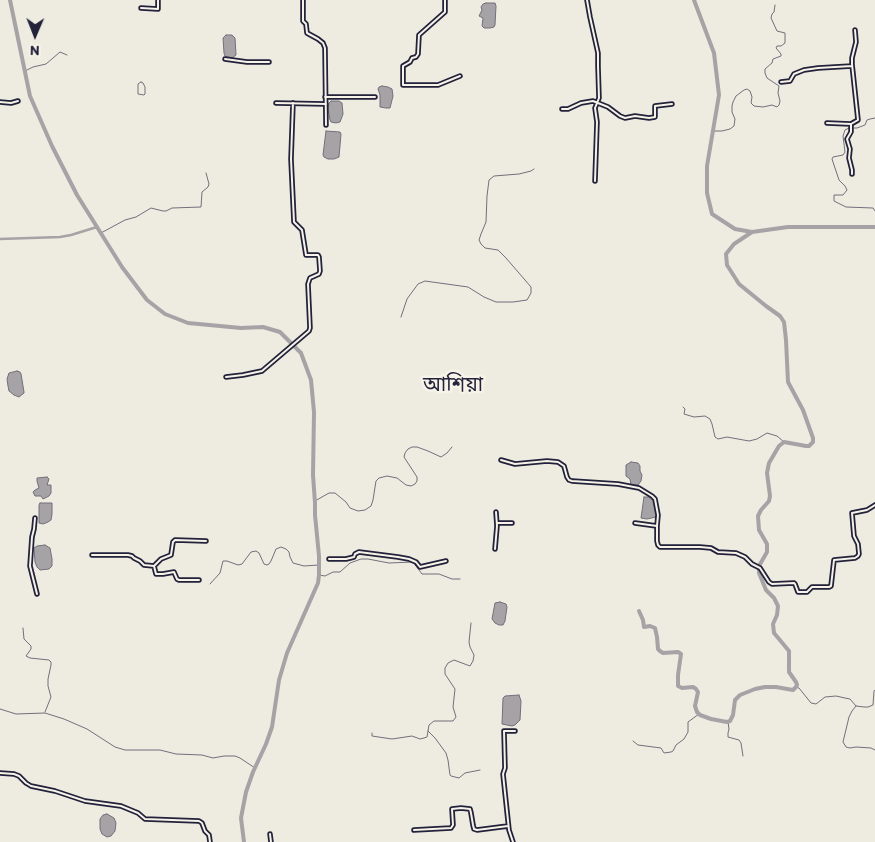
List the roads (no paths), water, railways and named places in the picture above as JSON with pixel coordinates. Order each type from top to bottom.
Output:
[{"type":"street","points":[[141,8],[158,9],[158,0]]},
{"type":"street","points":[[303,0],[307,33],[323,43],[325,48],[326,125]]},
{"type":"street","points":[[445,0],[445,12],[419,35],[418,54],[403,66],[403,85],[438,85],[460,76]]},
{"type":"street","points":[[587,0],[598,53],[599,91],[595,108],[597,122],[595,181]]},
{"type":"street","points":[[827,123],[851,124],[858,120],[852,66],[856,42],[855,30]]},
{"type":"street","points":[[225,59],[269,62]]},
{"type":"street","points":[[782,82],[790,81],[794,74],[804,70],[852,66]]},
{"type":"street","points":[[325,97],[375,97]]},
{"type":"street","points":[[0,102],[18,101]]},
{"type":"street","points":[[562,109],[568,109],[587,101],[597,102],[620,116],[648,118],[654,117],[655,106],[672,104]]},
{"type":"street","points":[[276,103],[326,104]]},
{"type":"street","points":[[226,377],[262,371],[310,331],[308,284],[310,278],[319,274],[319,257],[318,255],[306,255],[302,230],[294,222],[291,159],[293,103]]},
{"type":"street","points":[[851,124],[851,130],[847,139],[850,148],[849,158],[852,174]]},
{"type":"street","points":[[500,460],[515,464],[547,461],[558,462],[564,466],[567,477],[572,480],[639,488],[655,499],[657,541],[660,547],[691,546],[712,548],[718,552],[736,553],[760,568],[772,584],[794,583],[799,593],[808,592],[812,588],[831,586],[834,560],[855,558],[859,554],[858,544],[854,536],[852,513],[875,506]]},
{"type":"street","points":[[495,549],[496,512]]},
{"type":"street","points":[[34,518],[30,566],[37,594]]},
{"type":"street","points":[[496,523],[512,523]]},
{"type":"street","points":[[636,523],[657,526]]},
{"type":"street","points":[[154,566],[161,558],[171,555],[175,540],[206,541]]},
{"type":"street","points":[[329,560],[354,557],[359,552],[409,559],[416,562],[420,567],[446,561]]},
{"type":"street","points":[[92,555],[132,556],[144,565],[154,566]]},
{"type":"street","points":[[154,566],[156,574],[174,572],[176,579],[179,580],[199,580]]},
{"type":"street","points":[[513,842],[508,830],[503,774],[505,768],[504,731],[515,731]]},
{"type":"street","points":[[0,773],[14,774],[31,786],[56,791],[85,801],[121,806],[138,813],[145,819],[199,821],[209,835],[210,842]]},
{"type":"street","points":[[414,830],[452,828],[452,809],[461,808],[470,809],[474,829],[508,826]]},
{"type":"street","points":[[270,834],[271,842]]},
{"type":"waterway","points":[[10,0],[30,96],[52,146],[77,195],[122,267],[147,300],[165,314],[188,323],[241,328],[263,327],[280,332],[301,353],[311,380],[314,412],[313,475],[319,556],[318,583],[287,653],[279,680],[272,727],[246,792],[241,818],[244,842]]},
{"type":"waterway","points":[[694,0],[714,53],[719,95],[707,166],[707,193],[712,214],[735,229],[752,232],[788,227],[875,227]]},
{"type":"waterway","points":[[713,131],[722,131],[734,126],[733,102],[736,96],[744,90],[750,91],[751,103],[754,106],[772,105],[777,107],[779,105],[779,86],[767,78],[765,73],[765,69],[772,63],[773,59],[781,56],[776,48],[777,46],[785,43],[785,33],[777,31],[771,18],[775,5]]},
{"type":"waterway","points":[[25,71],[46,64],[60,52],[67,55]]},
{"type":"waterway","points":[[141,82],[145,87],[144,95],[138,94],[138,84],[141,82]]},
{"type":"waterway","points":[[875,118],[867,120],[865,125],[845,130],[843,136],[845,152],[843,155],[833,157],[832,159],[839,180],[847,190],[843,195],[834,195],[834,201],[846,207],[873,208],[875,211]]},
{"type":"waterway","points":[[401,317],[407,299],[418,284],[425,281],[468,287],[496,302],[527,300],[531,293],[531,287],[498,250],[485,248],[479,240],[486,222],[489,180],[494,176],[519,174],[534,169]]},
{"type":"waterway","points":[[101,233],[151,208],[166,211],[172,208],[201,207],[202,192],[209,184],[206,173]]},
{"type":"waterway","points":[[0,239],[60,237],[97,227]]},
{"type":"waterway","points":[[639,611],[644,627],[650,626],[655,628],[658,649],[663,653],[678,652],[681,654],[678,686],[696,689],[698,692],[695,706],[700,715],[727,722],[730,721],[733,715],[735,700],[740,695],[765,687],[793,690],[797,685],[789,672],[789,651],[774,633],[773,624],[778,606],[774,598],[766,590],[759,573],[759,566],[767,552],[767,544],[759,530],[758,516],[769,501],[767,473],[769,463],[779,446],[784,442],[809,446],[813,442],[813,438],[803,410],[788,382],[784,322],[780,316],[739,284],[727,265],[726,254],[734,244],[752,232]]},
{"type":"waterway","points":[[683,407],[685,409],[684,414],[694,417],[705,416],[710,419],[715,437],[718,439],[727,437],[749,441],[767,433],[777,436],[784,442]]},
{"type":"waterway","points":[[315,501],[329,493],[335,493],[350,508],[358,511],[365,510],[371,506],[376,481],[379,478],[387,476],[397,478],[406,485],[411,486],[415,484],[417,477],[404,457],[408,449],[417,447],[441,457],[452,447]]},
{"type":"waterway","points":[[210,584],[220,573],[223,561],[238,565],[242,564],[251,552],[256,551],[259,553],[264,564],[267,565],[271,561],[276,549],[281,547],[289,552],[293,563],[304,566],[319,565]]},
{"type":"waterway","points":[[319,575],[325,576],[333,572],[340,572],[350,563],[361,559],[368,559],[389,563],[413,562],[422,574],[439,574],[452,579],[460,579]]},
{"type":"waterway","points":[[372,733],[372,736],[392,739],[412,736],[420,739],[427,737],[429,725],[434,721],[453,721],[456,717],[453,707],[455,689],[445,674],[445,668],[448,663],[454,660],[470,666],[473,661],[474,655],[469,642],[471,623]]},
{"type":"waterway","points":[[23,628],[24,639],[31,646],[26,656],[51,662],[48,679],[51,697],[45,712]]},
{"type":"waterway","points":[[796,687],[799,688],[811,703],[816,704],[825,697],[836,696],[850,699],[856,706],[864,707],[873,705],[875,690]]},
{"type":"waterway","points":[[856,706],[849,717],[843,742],[846,747],[871,748],[875,750]]},
{"type":"waterway","points":[[0,709],[16,714],[45,713],[64,719],[87,729],[115,747],[125,750],[160,750],[176,754],[202,755],[213,758],[235,756],[255,768]]},
{"type":"waterway","points":[[633,741],[638,745],[661,748],[664,753],[671,752],[688,732],[688,722],[699,714]]},
{"type":"waterway","points":[[728,722],[728,737],[739,740],[743,756]]},
{"type":"waterway","points":[[428,731],[446,753],[451,776],[459,778],[465,773],[480,770]]},
{"type":"district","name":"আশিয়া","points":[[453,386]]}]
